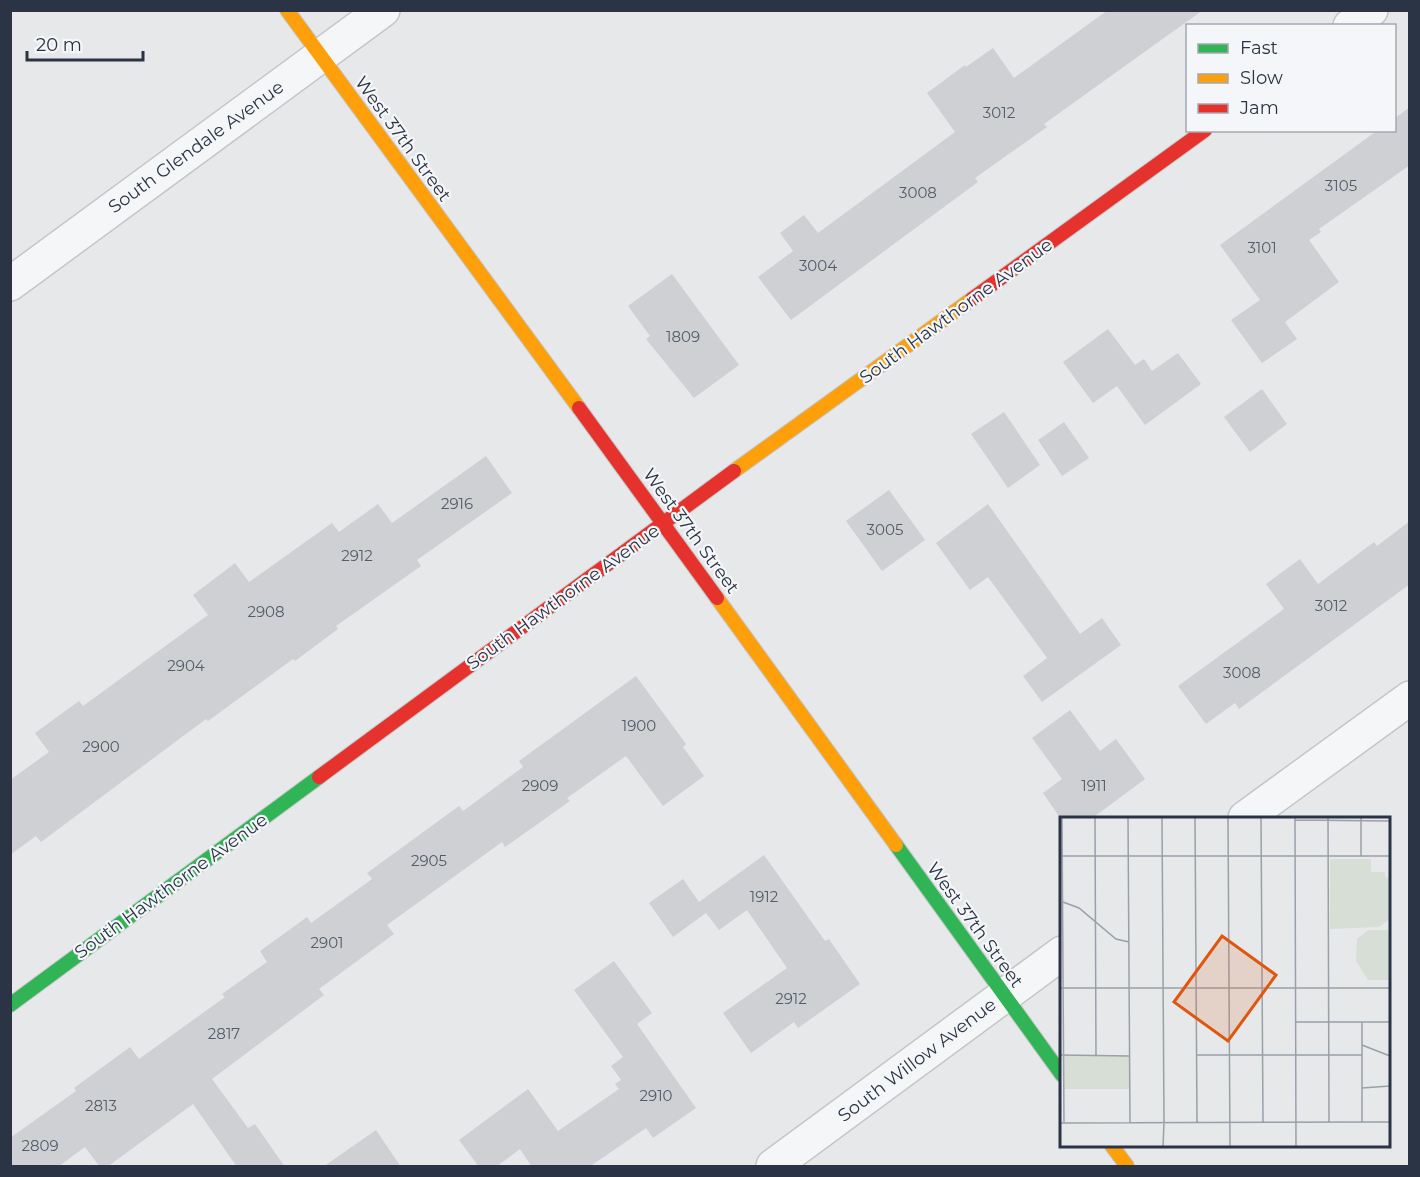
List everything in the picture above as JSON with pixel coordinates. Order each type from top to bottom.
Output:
[{"type":"street","name":"West 37th Street","points":[[287,10],[663,523],[1060,1072]]},
{"type":"street","name":"South Glendale Avenue","points":[[10,284],[383,10]]},
{"type":"street","points":[[1353,24],[1371,10]]},
{"type":"street","name":"South Hawthorne Avenue","points":[[10,1005],[663,523],[1202,132]]},
{"type":"street","points":[[1248,817],[1410,698]]},
{"type":"street","name":"South Willow Avenue","points":[[773,1167],[1060,954]]},
{"type":"street","points":[[1113,1147],[1127,1167]]},
{"type":"building","points":[[1108,10],[1203,10],[1044,124],[1047,127],[975,178],[978,182],[791,320],[758,277],[793,251],[780,233],[804,215],[818,233],[955,132],[927,93],[965,65],[966,67],[993,48],[1014,78]]},
{"type":"building","points":[[1410,107],[1410,165],[1319,229],[1321,232],[1309,240],[1339,282],[1285,322],[1297,339],[1262,363],[1231,320],[1260,300],[1220,245],[1375,132],[1396,132],[1396,117]]},
{"type":"building","points":[[672,274],[739,365],[694,398],[646,339],[650,336],[628,306]]},
{"type":"building","points":[[1108,329],[1135,365],[1144,359],[1152,371],[1178,353],[1201,384],[1145,425],[1117,386],[1093,403],[1063,362]]},
{"type":"building","points":[[1262,389],[1287,424],[1250,452],[1224,417]]},
{"type":"building","points":[[1004,412],[1040,465],[1008,488],[971,434]]},
{"type":"building","points":[[1064,422],[1089,458],[1062,476],[1038,440]]},
{"type":"building","points":[[486,456],[512,493],[417,560],[421,566],[336,626],[338,629],[295,661],[293,659],[208,721],[206,719],[41,842],[36,836],[10,855],[10,780],[49,752],[35,733],[79,701],[83,706],[208,615],[193,595],[235,563],[249,582],[332,523],[339,532],[378,504],[392,523]]},
{"type":"building","points":[[889,490],[925,540],[882,571],[846,521]]},
{"type":"building","points":[[988,504],[1080,634],[1102,618],[1121,645],[1042,702],[1023,676],[1047,658],[988,577],[970,590],[936,543]]},
{"type":"building","points":[[1410,521],[1410,584],[1239,709],[1235,703],[1206,724],[1178,686],[1284,609],[1266,584],[1300,559],[1318,584],[1374,542],[1377,546]]},
{"type":"building","points":[[636,676],[686,744],[683,747],[704,776],[663,806],[626,756],[567,798],[570,801],[505,847],[502,842],[387,925],[394,934],[319,989],[324,995],[212,1079],[248,1128],[255,1124],[285,1167],[237,1167],[193,1104],[107,1167],[100,1167],[85,1147],[58,1167],[10,1167],[10,1138],[76,1091],[74,1088],[130,1047],[139,1059],[225,997],[222,994],[267,962],[260,951],[307,917],[311,923],[372,879],[367,873],[459,806],[463,811],[523,767],[519,761]]},
{"type":"building","points":[[1070,710],[1100,751],[1116,739],[1145,779],[1094,817],[1060,818],[1043,793],[1062,779],[1032,738]]},
{"type":"building","points":[[764,855],[825,941],[829,939],[860,984],[798,1028],[794,1022],[751,1053],[723,1013],[787,968],[747,910],[719,930],[706,913],[673,937],[649,903],[683,879],[699,902]]},
{"type":"building","points":[[614,961],[652,1013],[637,1024],[696,1108],[653,1138],[646,1128],[589,1167],[532,1167],[520,1149],[496,1167],[479,1167],[459,1140],[528,1089],[558,1131],[619,1089],[615,1084],[621,1080],[611,1066],[623,1057],[574,990]]},
{"type":"building","points":[[376,1130],[401,1167],[323,1167]]},
{"type":"traffic: fast","points":[[10,1005],[319,777]]},
{"type":"traffic: fast","points":[[896,845],[1060,1072]]},
{"type":"traffic: slow","points":[[287,10],[579,408]]},
{"type":"traffic: slow","points":[[734,471],[972,299]]},
{"type":"traffic: slow","points":[[717,598],[896,845]]},
{"type":"traffic: slow","points":[[1113,1147],[1127,1166]]},
{"type":"traffic: jam","points":[[972,299],[1202,132]]},
{"type":"traffic: jam","points":[[579,408],[717,598]]},
{"type":"traffic: jam","points":[[319,777],[734,471]]}]
